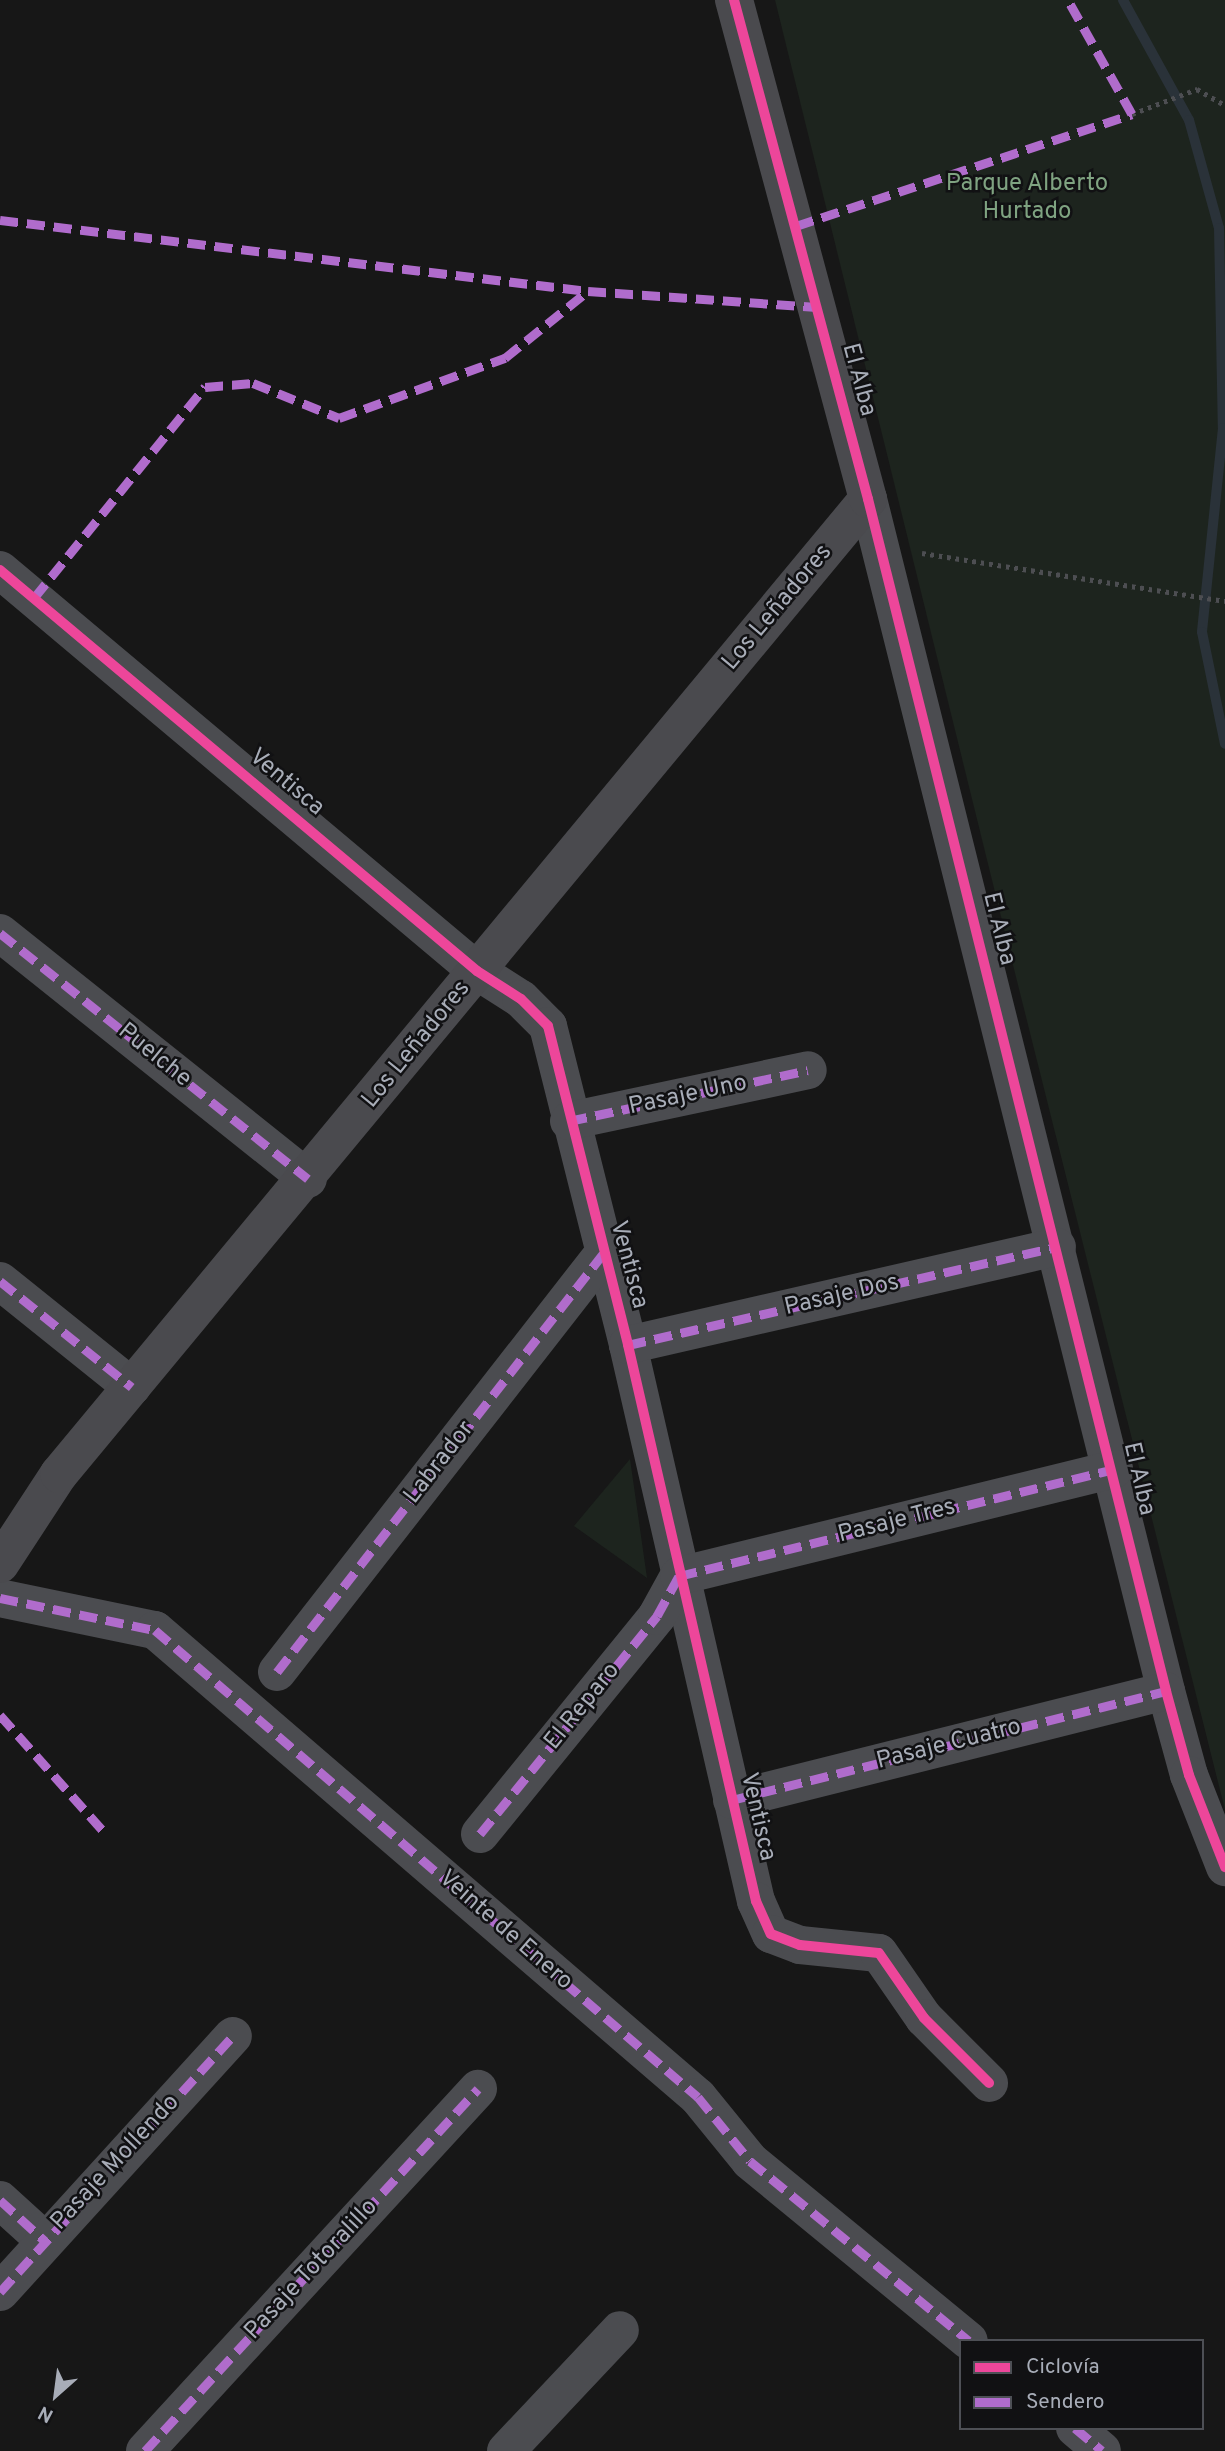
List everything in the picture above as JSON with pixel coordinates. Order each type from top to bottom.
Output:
[{"type":"street","name":"El Alba","points":[[734,0],[868,499],[1114,1469],[1166,1691],[1189,1775],[1225,1867]]},
{"type":"street","name":"Los Leñadores","points":[[0,1564],[45,1493],[308,1179],[868,499]]},
{"type":"street","name":"Ventisca","points":[[0,569],[477,971],[521,999],[548,1026],[569,1121],[628,1345],[679,1576],[756,1901],[771,1934],[800,1945],[878,1953],[924,2018],[989,2083]]},
{"type":"street","name":"Puelche","points":[[0,933],[308,1179]]},
{"type":"street","name":"Pasaje Uno","points":[[569,1121],[808,1070]]},
{"type":"street","name":"Pasaje Dos","points":[[628,1345],[1057,1247]]},
{"type":"street","name":"Labrador","points":[[277,1672],[603,1254]]},
{"type":"street","points":[[0,1281],[132,1387]]},
{"type":"street","name":"Pasaje Tres","points":[[679,1576],[1114,1469]]},
{"type":"street","name":"El Reparo","points":[[480,1834],[657,1616],[679,1576]]},
{"type":"street","name":"Veinte de Enero","points":[[0,1598],[155,1630],[698,2097],[750,2161],[967,2339]]},
{"type":"street","name":"Pasaje Cuatro","points":[[732,1800],[1166,1691]]},
{"type":"street","name":"Pasaje Mollendo","points":[[0,2292],[233,2036]]},
{"type":"street","name":"Pasaje Totoralillo","points":[[145,2451],[478,2089]]},
{"type":"street","points":[[0,2200],[44,2241]]},
{"type":"street","points":[[506,2451],[620,2330]]},
{"type":"street","points":[[1077,2430],[1102,2451]]},
{"type":"path","points":[[1132,114],[1197,89],[1225,105]]},
{"type":"path","points":[[916,547],[925,556],[1225,601]]},
{"type":"green space","name":"Parque Alberto Hurtado","points":[[775,0],[1225,0],[1225,1810],[1010,953]]},
{"type":"green space","points":[[630,1459],[647,1578],[574,1526]]},
{"type":"waterway","points":[[1123,0],[1189,120],[1219,228],[1223,428],[1202,632],[1225,744]]},
{"type":"marked path","points":[[796,226],[1132,114],[1068,0]]},
{"type":"marked path","points":[[0,220],[588,291]]},
{"type":"marked path","points":[[34,598],[205,387],[253,383],[339,418],[505,358],[588,291],[817,307]]},
{"type":"marked path","points":[[0,933],[308,1179]]},
{"type":"marked path","points":[[569,1121],[808,1070]]},
{"type":"marked path","points":[[628,1345],[1057,1247]]},
{"type":"marked path","points":[[277,1672],[603,1254]]},
{"type":"marked path","points":[[0,1281],[132,1387]]},
{"type":"marked path","points":[[480,1834],[657,1616],[679,1576],[1114,1469]]},
{"type":"marked path","points":[[0,1598],[155,1630],[698,2097],[750,2161],[967,2339]]},
{"type":"marked path","points":[[732,1800],[1166,1691]]},
{"type":"marked path","points":[[0,1715],[107,1835]]},
{"type":"marked path","points":[[0,2292],[233,2036]]},
{"type":"marked path","points":[[145,2451],[478,2089]]},
{"type":"marked path","points":[[0,2200],[45,2241]]},
{"type":"marked path","points":[[1077,2430],[1102,2451]]},
{"type":"cycle path","points":[[734,0],[868,499],[1166,1691],[1189,1775],[1225,1867]]},
{"type":"cycle path","points":[[0,570],[477,971],[521,999],[548,1026],[628,1345],[756,1901],[771,1934],[800,1945],[879,1953],[924,2018],[989,2083]]}]
